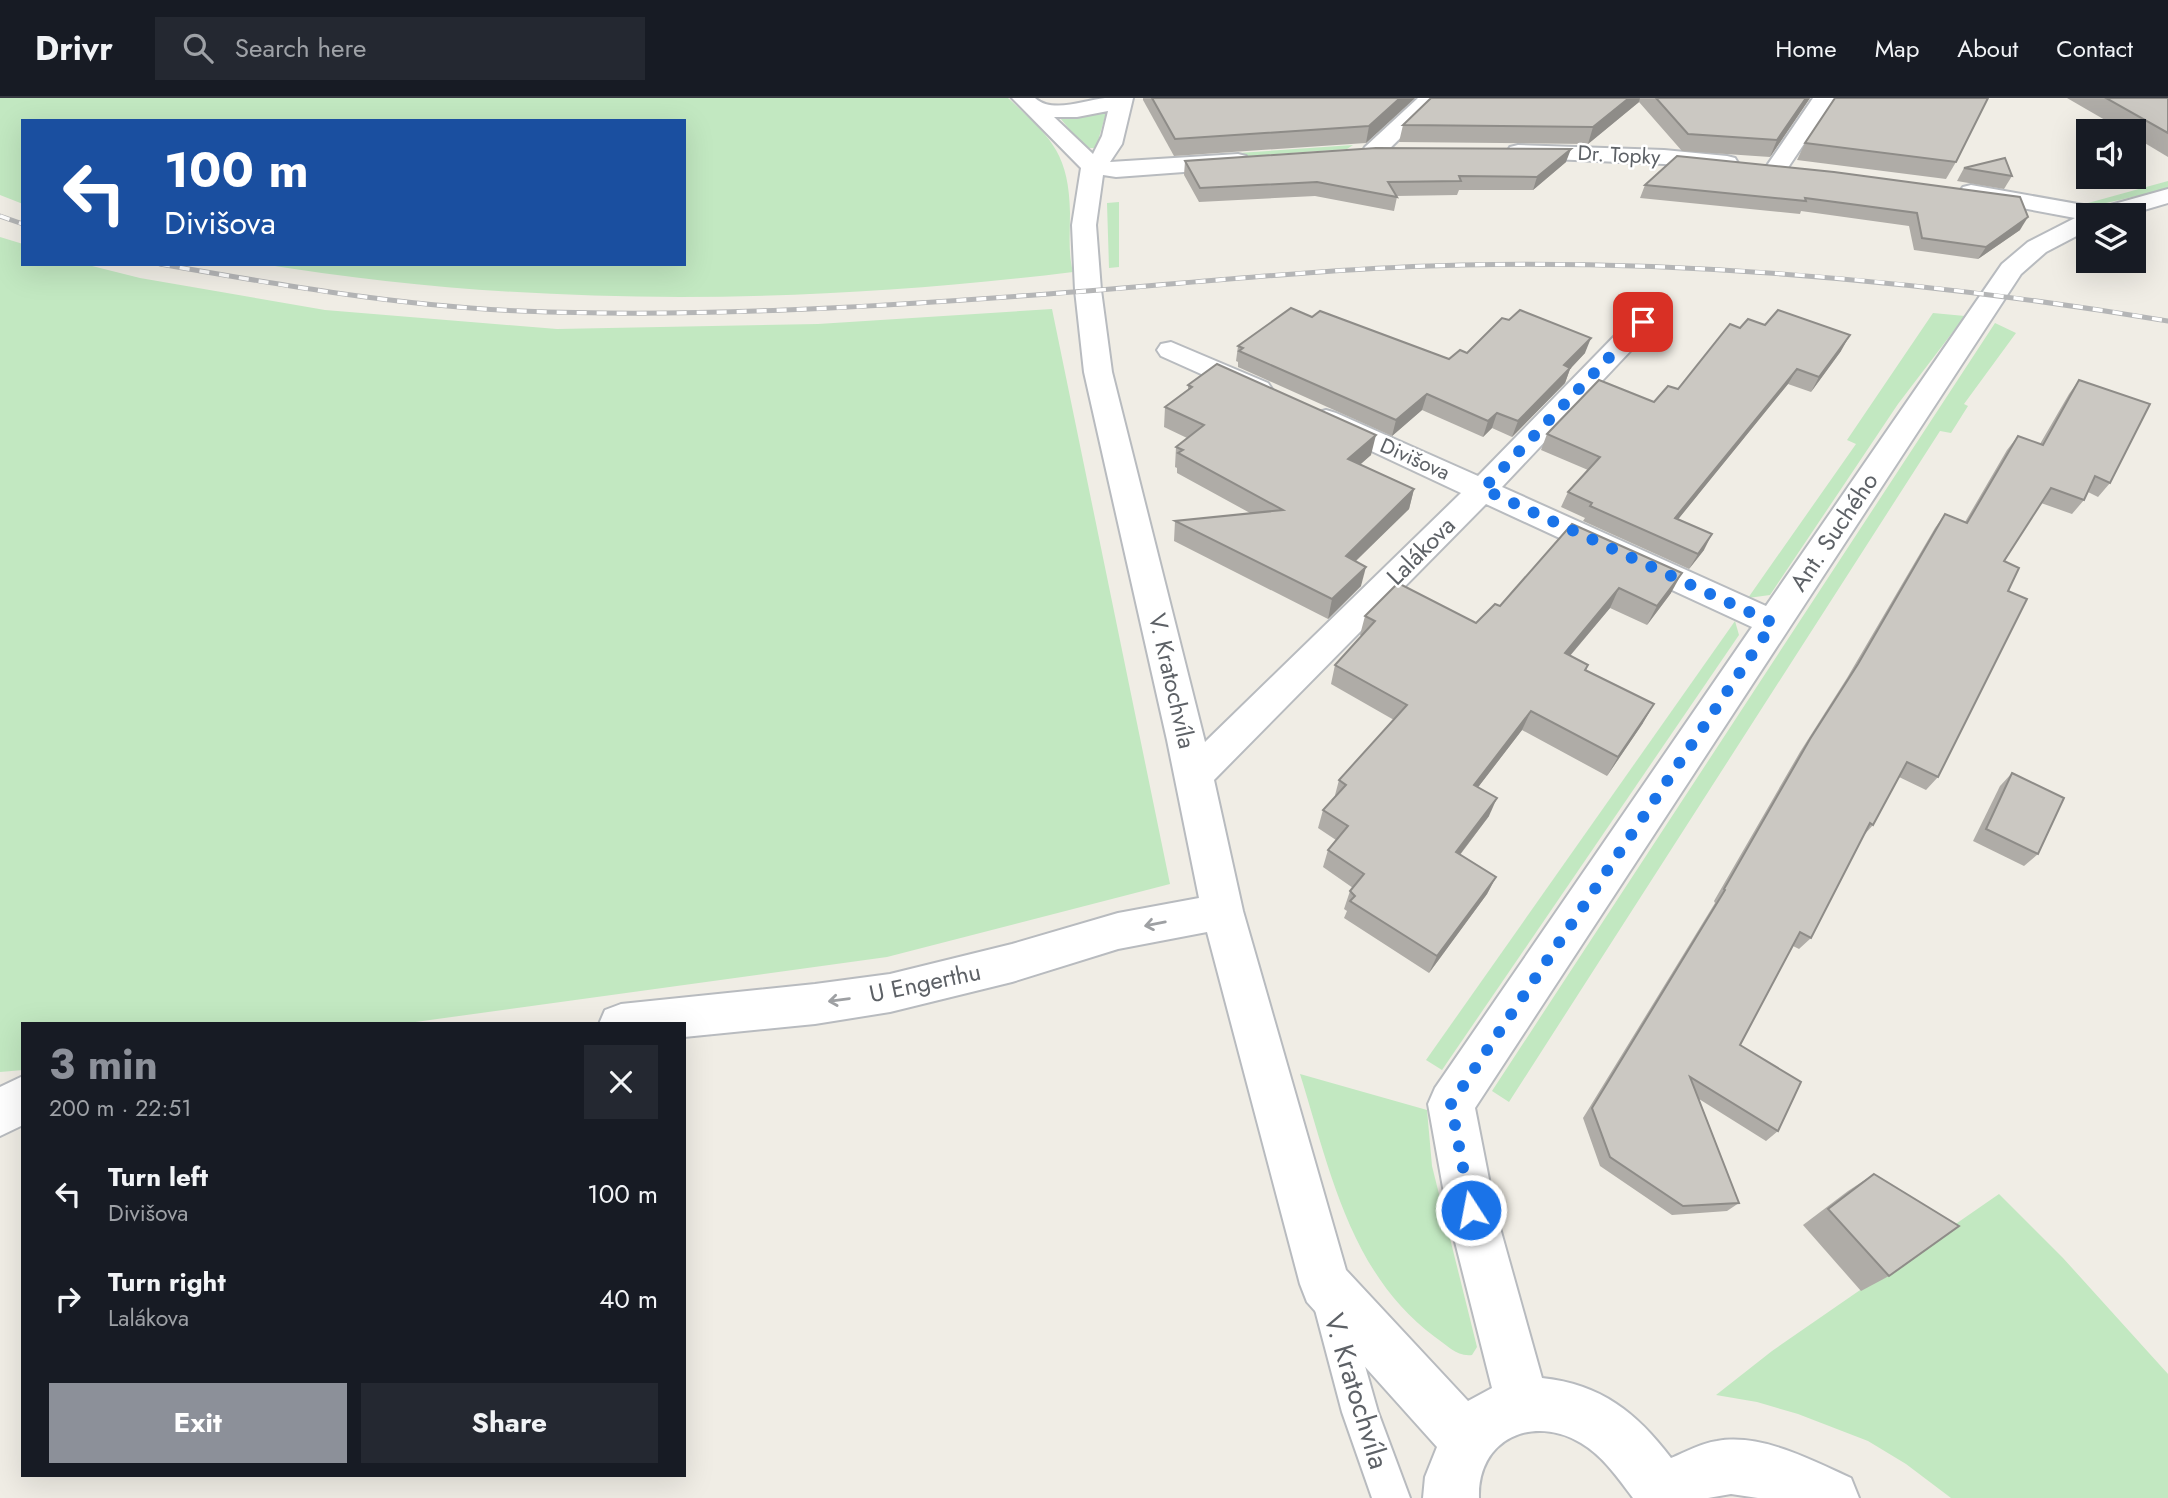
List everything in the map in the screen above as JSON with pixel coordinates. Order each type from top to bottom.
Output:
[{"type":"street","points":[[1027,103],[1050,111],[1084,110],[1121,98],[1116,129],[1107,156],[1093,167]]},
{"type":"street","points":[[1373,152],[1430,98]]},
{"type":"street","points":[[1777,167],[1824,98]]},
{"type":"street","points":[[1027,103],[1093,167],[1116,170],[1258,160]]},
{"type":"street","points":[[1347,153],[1399,152]]},
{"type":"street","name":"Dr. Topky","points":[[1491,152],[1664,157],[1804,170]]},
{"type":"street","name":"V. Kratochvíla","points":[[1093,167],[1084,225],[1088,290],[1098,372],[1194,776],[1222,911],[1325,1284],[1466,1439]]},
{"type":"street","points":[[1949,189],[2076,211]]},
{"type":"street","points":[[2143,203],[2168,196]]},
{"type":"street","name":"Ant. Suchého","points":[[1523,1404],[1471,1210],[1451,1104],[2011,269],[2043,243],[2076,227]]},
{"type":"street","name":"Lalákova","points":[[1194,776],[1483,489],[1643,322]]},
{"type":"street","name":"Divišova","points":[[1171,350],[1483,489],[1773,623]]},
{"type":"street","name":"U Engerthu","points":[[639,1022],[890,993],[1012,963],[1118,930],[1222,911]]},
{"type":"street","points":[[0,1114],[21,1099]]},
{"type":"street","points":[[1451,1498],[1450,1483],[1466,1439],[1491,1415],[1523,1404],[1561,1405],[1599,1422],[1634,1452],[1662,1495],[1721,1483],[1759,1471],[1784,1477],[1831,1498]]},
{"type":"lane","name":"V. Kratochvíla","points":[[1325,1284],[1360,1412],[1391,1498]]},
{"type":"green space","points":[[0,98],[1008,98],[1046,135],[1061,160],[1069,192],[1073,272],[870,291],[667,297],[565,295],[464,288],[276,266],[686,266],[686,119],[21,119],[21,203],[0,195]]},
{"type":"green space","points":[[1106,113],[1096,148],[1085,148],[1060,118]]},
{"type":"green space","points":[[1353,145],[1347,149],[1179,161],[1166,158]]},
{"type":"green space","points":[[2168,181],[2168,189],[2106,203],[2088,203],[2146,189]]},
{"type":"green space","points":[[1119,202],[1119,267],[1109,268],[1107,203]]},
{"type":"green space","points":[[0,237],[21,243],[21,266],[92,266],[140,278],[325,310],[557,329],[818,324],[1052,309],[1170,884],[887,957],[416,1022],[21,1022],[21,1070],[0,1072]]},
{"type":"green space","points":[[1933,313],[1965,316],[1898,404],[1770,595],[1748,598],[1856,444],[1847,440]]},
{"type":"green space","points":[[1995,323],[2016,333],[1964,404],[1968,406],[1951,433],[1940,431],[1509,1102],[1492,1091]]},
{"type":"green space","points":[[1735,621],[1739,635],[1442,1070],[1426,1060]]},
{"type":"green space","points":[[1300,1074],[1427,1110],[1432,1166],[1477,1347],[1472,1355],[1452,1350],[1435,1337],[1406,1312],[1382,1283],[1363,1251],[1333,1183]]},
{"type":"green space","points":[[1999,1194],[2063,1258],[2168,1374],[2168,1498],[1951,1498],[1906,1464],[1868,1441],[1798,1414],[1757,1402],[1716,1395],[1772,1351]]},
{"type":"building","points":[[1152,98],[1400,98],[1369,126],[1175,139]]},
{"type":"building","points":[[1431,98],[1629,98],[1593,127],[1403,125]]},
{"type":"building","points":[[1656,98],[1806,98],[1777,140],[1688,134]]},
{"type":"building","points":[[1835,98],[1988,98],[1956,162],[1805,143]]},
{"type":"building","points":[[2106,98],[2168,98],[2168,133]]},
{"type":"building","points":[[1376,148],[1571,149],[1537,177],[1459,176],[1461,181],[1388,182],[1397,197],[1317,182],[1200,188],[1185,161]]},
{"type":"building","points":[[1677,156],[1834,172],[2020,197],[2028,217],[1986,247],[1922,238],[1917,213],[1805,198],[1806,201],[1645,185]]},
{"type":"building","points":[[2005,158],[2012,176],[1964,168]]},
{"type":"building","points":[[1291,308],[1312,317],[1320,311],[1449,359],[1460,350],[1467,353],[1502,318],[1509,320],[1520,310],[1591,338],[1564,365],[1570,368],[1518,421],[1497,413],[1488,421],[1427,394],[1396,420],[1239,351],[1243,348],[1238,346]]},
{"type":"building","points":[[1778,310],[1850,335],[1819,377],[1797,369],[1675,518],[1712,534],[1698,554],[1590,506],[1592,503],[1568,492],[1600,457],[1547,434],[1599,380],[1654,402],[1668,386],[1678,389],[1730,324],[1740,328],[1748,319],[1765,325]]},
{"type":"building","points":[[1217,364],[1376,435],[1348,459],[1414,489],[1346,556],[1366,567],[1332,599],[1175,521],[1283,510],[1178,453],[1183,450],[1176,447],[1204,425],[1165,407],[1192,387],[1188,385]]},
{"type":"building","points":[[2079,380],[2150,404],[2110,483],[2095,476],[2084,500],[2051,488],[2004,561],[2019,568],[2008,591],[2027,599],[1938,777],[1907,762],[1873,825],[1870,823],[1811,938],[1800,932],[1740,1045],[1801,1082],[1778,1131],[1690,1077],[1739,1203],[1683,1206],[1610,1157],[1592,1108],[1725,890],[1810,739],[1858,664],[1945,514],[1967,523],[2018,436],[2043,445]]},
{"type":"building","points":[[1572,524],[1682,573],[1657,606],[1619,588],[1565,653],[1588,665],[1585,670],[1654,704],[1618,757],[1531,711],[1474,785],[1497,798],[1456,852],[1496,877],[1437,956],[1350,901],[1355,896],[1350,891],[1364,874],[1328,850],[1348,826],[1323,810],[1346,785],[1339,780],[1407,705],[1335,665],[1375,621],[1365,616],[1398,583],[1476,623],[1495,604],[1500,606]]},
{"type":"building","points":[[2012,773],[2064,798],[2038,854],[1986,829]]},
{"type":"building","points":[[1874,1174],[1959,1226],[1889,1276],[1828,1209]]},
{"type":"railway","points":[[0,216],[21,223]]},
{"type":"railway","points":[[172,266],[385,299],[476,308],[587,313],[719,312],[917,303],[1410,267],[1551,264],[1640,266],[1728,270],[1905,285],[2168,321]]},
{"type":"route","points":[[1471,1210],[1451,1104],[1773,623],[1483,489],[1643,322]]}]
